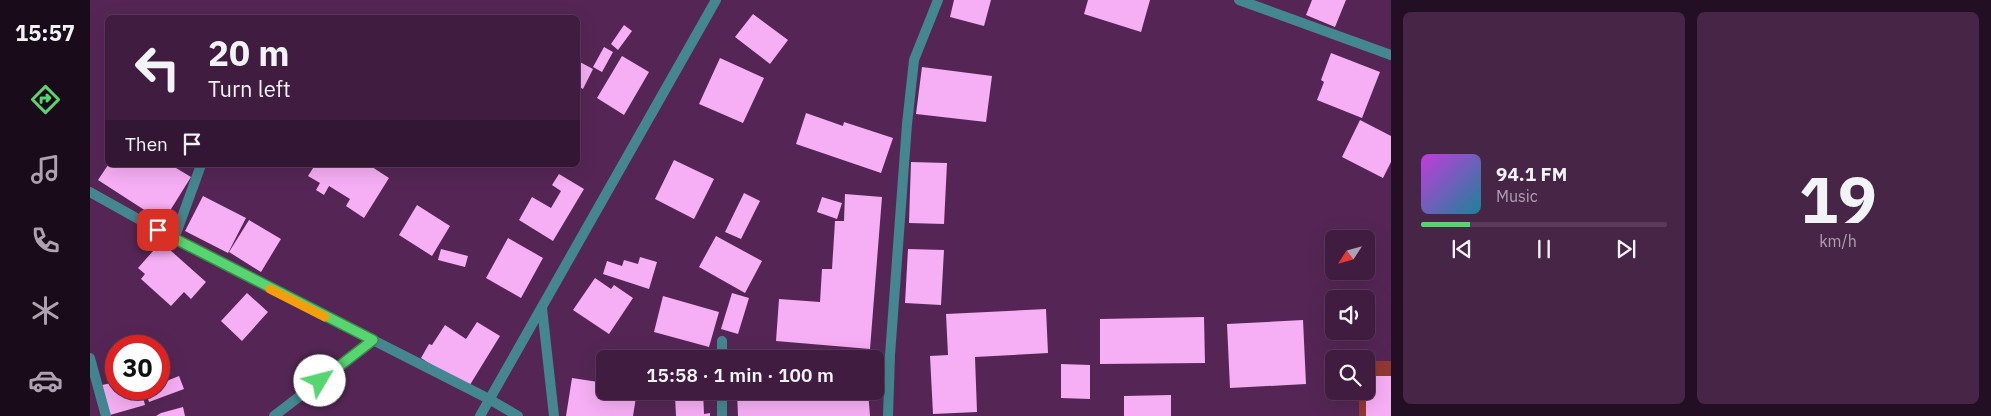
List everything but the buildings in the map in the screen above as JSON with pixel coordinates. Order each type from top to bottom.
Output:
[{"type":"street","points":[[480,416],[716,0]]},
{"type":"street","points":[[888,416],[890,355],[907,124],[914,60],[938,0]]},
{"type":"street","points":[[1239,0],[1391,55]]},
{"type":"street","points":[[174,239],[200,167]]},
{"type":"street","points":[[90,192],[174,239],[489,399],[518,416]]},
{"type":"street","points":[[542,308],[554,416]]},
{"type":"street","points":[[274,416],[373,340]]},
{"type":"street","points":[[722,341],[722,350]]},
{"type":"street","points":[[90,358],[106,416]]},
{"type":"street","points":[[722,400],[722,416]]},
{"type":"shaded area","points":[[1375,361],[1391,361],[1391,416],[1359,416],[1359,400],[1375,400]]},
{"type":"slow traffic","points":[[270,289],[325,317]]},
{"type":"route","points":[[158,230],[373,340],[320,381]]}]
